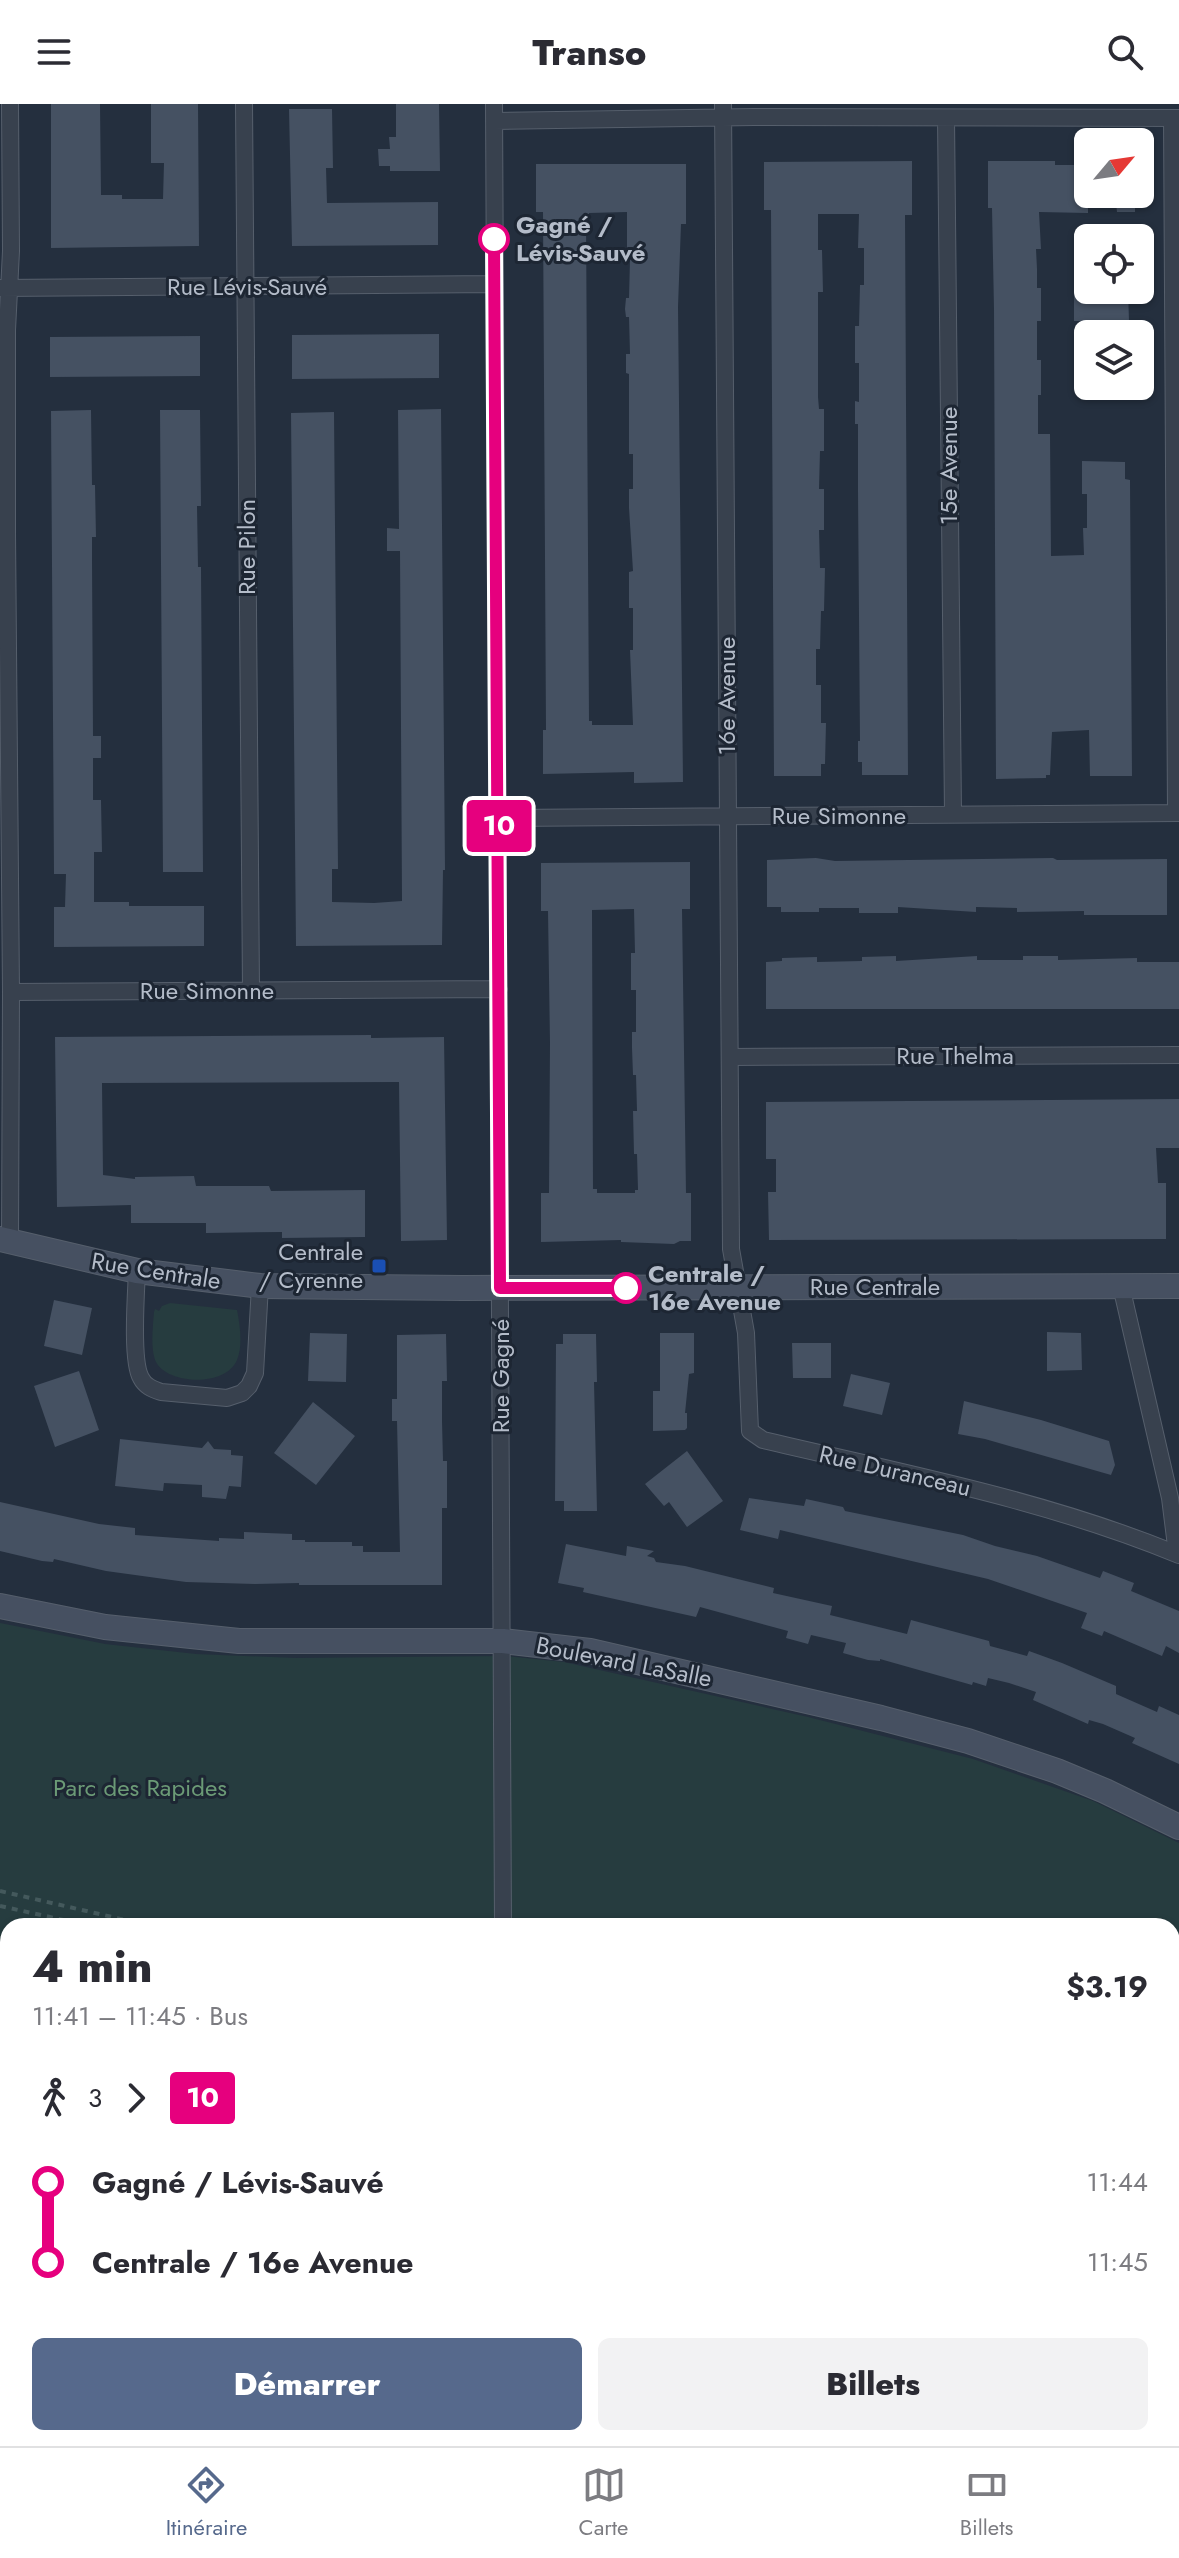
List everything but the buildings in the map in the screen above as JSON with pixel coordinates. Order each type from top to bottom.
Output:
[{"type":"main road","name":"Rue Centrale","points":[[5,1240],[137,1271],[260,1286],[1179,1286]]},
{"type":"main road","name":"Boulevard LaSalle","points":[[0,1606],[105,1627],[239,1641],[503,1641],[590,1651],[940,1733],[1057,1771],[1179,1827]]},
{"type":"street","points":[[5,1240],[11,992],[4,774],[3,533],[10,104]]},
{"type":"street","name":"Rue Pilon","points":[[244,104],[251,990]]},
{"type":"street","points":[[494,112],[723,111],[946,118],[1176,118],[1177,813]]},
{"type":"street","name":"16e Avenue","points":[[723,111],[731,1249],[738,1288]]},
{"type":"street","name":"Rue Gagné","points":[[494,112],[503,1918]]},
{"type":"street","name":"15e Avenue","points":[[946,118],[953,814]]},
{"type":"street","name":"Rue Lévis-Sauvé","points":[[5,288],[495,284]]},
{"type":"street","name":"Rue Simonne","points":[[499,818],[1177,813]]},
{"type":"street","name":"Rue Simonne","points":[[11,992],[499,989]]},
{"type":"street","name":"Rue Thelma","points":[[730,1057],[1179,1055]]},
{"type":"street","points":[[137,1271],[135,1311],[139,1375],[151,1388],[161,1392],[227,1398],[242,1393],[249,1386],[255,1373],[260,1286]]},
{"type":"street","points":[[1121,1286],[1170,1498],[1178,1554]]},
{"type":"street","name":"Rue Duranceau","points":[[738,1288],[746,1333],[750,1431],[763,1440],[1024,1502],[1088,1521],[1178,1554]]},
{"type":"path","points":[[0,1891],[116,1918]]},
{"type":"path","points":[[0,1906],[55,1918]]},
{"type":"green space","points":[[170,1303],[237,1310],[240,1348],[231,1369],[209,1379],[196,1380],[172,1375],[162,1369],[153,1351],[154,1312]]},
{"type":"green space","name":"Parc des Rapides","points":[[0,1623],[105,1644],[196,1654],[295,1658],[506,1656],[564,1662],[808,1717],[973,1759],[1093,1801],[1179,1843],[1179,1918],[0,1918]]},
{"type":"bus line","name":"10","points":[[494,239],[500,1288],[626,1288]]},
{"type":"place","name":"Gagné / Lévis-Sauvé","points":[[494,239]]},
{"type":"place","name":"Centrale / Cyrenne","points":[[379,1266]]},
{"type":"place","name":"Centrale / 16e Avenue","points":[[626,1288]]}]
